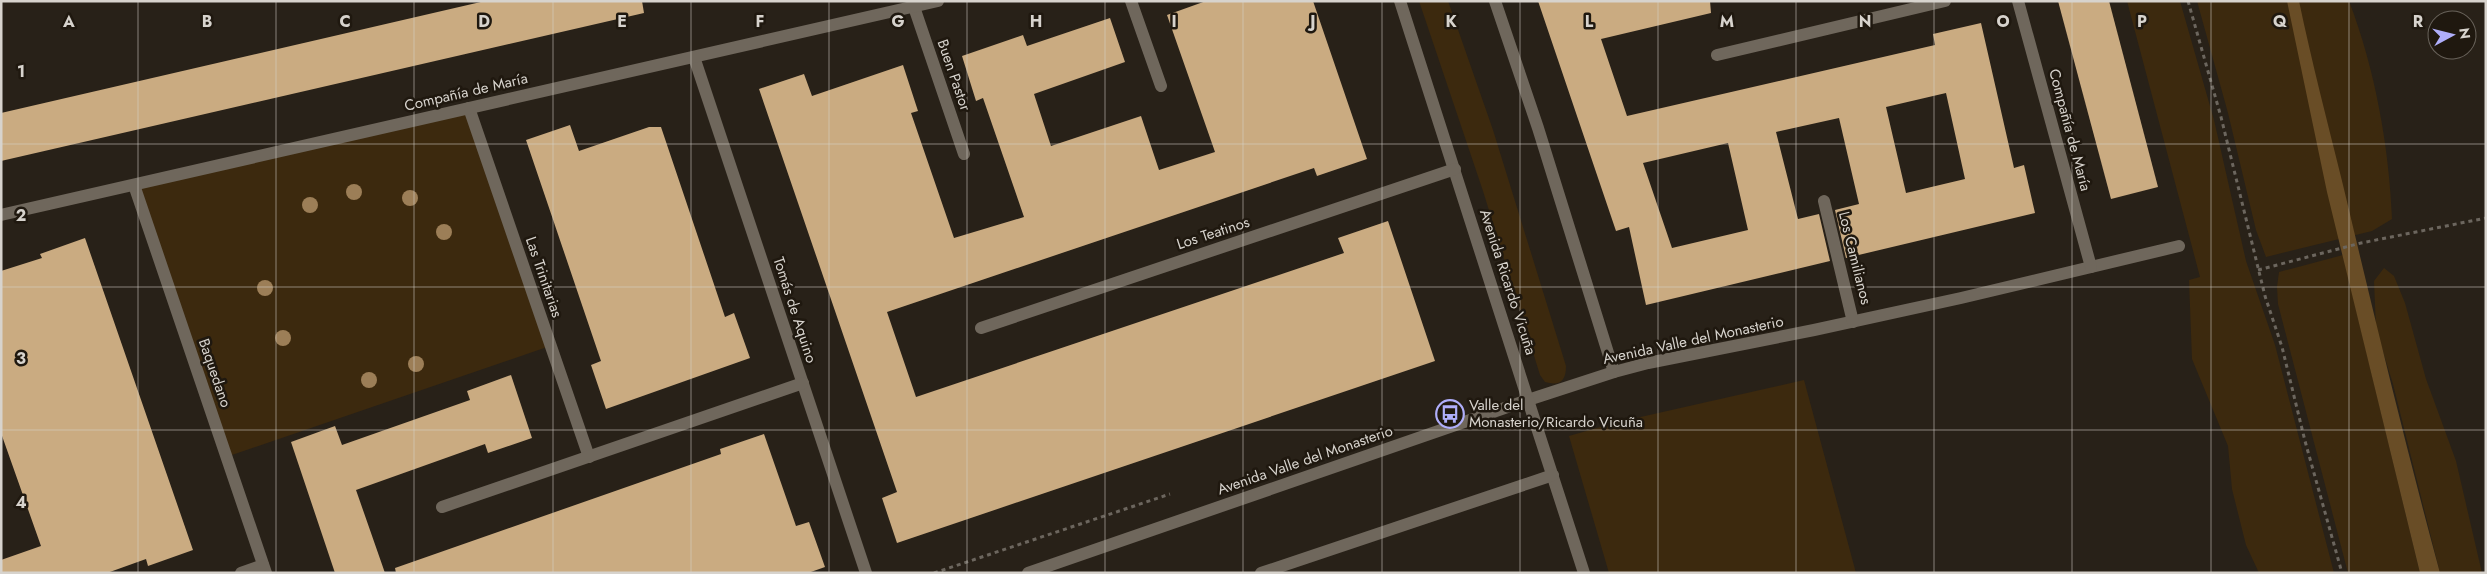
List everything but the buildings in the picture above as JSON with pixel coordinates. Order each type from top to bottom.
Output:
[{"type":"street","name":"Compañía de María","points":[[1,215],[938,1]]},
{"type":"street","points":[[1131,1],[1162,86]]},
{"type":"street","name":"Avenida Ricardo Vicuña","points":[[1400,1],[1584,573]]},
{"type":"street","points":[[1495,1],[1538,128],[1614,372]]},
{"type":"street","points":[[1717,55],[1945,1]]},
{"type":"street","name":"Compañía de María","points":[[2018,1],[2091,267]]},
{"type":"street","name":"Buen Pastor","points":[[914,7],[964,154]]},
{"type":"street","name":"Tomás de Aquino","points":[[694,57],[866,573]]},
{"type":"street","name":"Las Trinitarias","points":[[468,108],[588,457]]},
{"type":"street","name":"Los Teatinos","points":[[981,328],[1455,169]]},
{"type":"street","name":"Baquedano","points":[[134,185],[264,569]]},
{"type":"street","name":"Los Camilianos","points":[[1824,201],[1853,322]]},
{"type":"street","name":"Avenida Valle del Monasterio","points":[[1028,573],[1614,372],[1853,322],[2178,246]]},
{"type":"street","points":[[442,507],[803,383]]},
{"type":"street","points":[[1261,573],[1553,475]]},
{"type":"street","points":[[241,573],[264,569]]},
{"type":"path","points":[[2188,1],[2221,117],[2258,270],[2282,347],[2305,441],[2342,573]]},
{"type":"path","points":[[2258,270],[2337,248],[2486,218]]},
{"type":"shaded area","points":[[1419,1],[1448,1],[1493,130],[1566,366],[1565,376],[1561,382],[1545,382],[1540,375],[1483,191]]},
{"type":"shaded area","points":[[2127,1],[2180,1],[2214,120],[2246,261],[2275,345],[2334,573],[2259,573],[2246,545],[2232,489],[2228,446],[2192,359],[2189,280],[2200,277]]},
{"type":"shaded area","points":[[2197,1],[2349,1],[2366,53],[2379,108],[2388,164],[2392,219],[2372,231],[2266,257],[2256,230],[2228,113]]},
{"type":"shaded area","points":[[2287,1],[2299,1],[2390,379],[2440,573],[2420,573],[2327,192]]},
{"type":"shaded area","points":[[469,108],[550,346],[226,457],[134,185]]},
{"type":"shaded area","points":[[2343,255],[2420,573],[2348,573],[2278,304],[2277,287],[2279,272]]},
{"type":"shaded area","points":[[2384,268],[2394,276],[2405,303],[2426,379],[2456,461],[2482,573],[2440,573],[2393,384],[2376,329],[2374,281]]},
{"type":"shaded area","points":[[1804,380],[1856,573],[1609,573],[1569,436],[1614,423]]},
{"type":"place","name":"Valle del Monasterio/Ricardo Vicuña","points":[[1450,414]]}]
